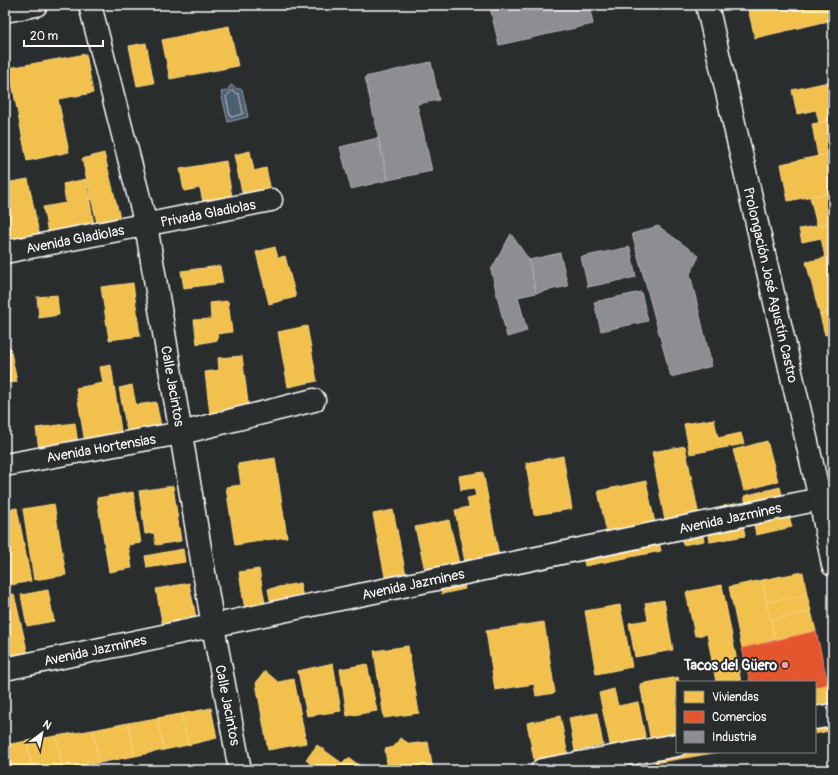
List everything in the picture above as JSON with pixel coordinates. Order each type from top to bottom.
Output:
[{"type":"main road","points":[[5,11],[36,5]]},
{"type":"main road","name":"Calle Jacintos","points":[[90,5],[146,225],[213,626],[240,770]]},
{"type":"main road","name":"Prolongación José Agustín Castro","points":[[707,5],[820,499],[833,565]]},
{"type":"main road","name":"Privada Gladiolas","points":[[146,225],[270,200]]},
{"type":"main road","name":"Avenida Gladiolas","points":[[5,252],[146,225]]},
{"type":"main road","name":"Avenida Hortensias","points":[[5,465],[181,433],[314,400]]},
{"type":"main road","name":"Avenida Jazmines","points":[[5,669],[820,499]]},
{"type":"main road","points":[[816,718],[833,715]]},
{"type":"main road","points":[[542,770],[676,744]]},
{"type":"water","points":[[231,85],[237,89],[242,89],[248,117],[228,122],[221,92],[227,91]]},
{"type":"building: Viviendas","points":[[747,5],[833,5],[833,20],[755,38]]},
{"type":"building: Viviendas","points":[[229,26],[238,66],[170,79],[162,40]]},
{"type":"building: Viviendas","points":[[146,43],[154,83],[137,86],[129,46]]},
{"type":"building: Viviendas","points":[[86,54],[93,93],[58,99],[69,152],[27,161],[9,68]]},
{"type":"building: Viviendas","points":[[833,81],[833,120],[819,123],[816,110],[797,114],[792,90]]},
{"type":"building: Viviendas","points":[[833,120],[833,153],[818,157],[812,124]]},
{"type":"building: Viviendas","points":[[250,151],[254,171],[266,168],[273,200],[245,206],[234,155]]},
{"type":"building: Viviendas","points":[[104,153],[121,222],[98,227],[82,159]]},
{"type":"building: Viviendas","points":[[833,153],[833,192],[788,201],[781,164]]},
{"type":"building: Viviendas","points":[[226,161],[232,197],[203,202],[200,188],[184,191],[180,169]]},
{"type":"building: Viviendas","points":[[28,179],[40,239],[6,246],[5,183]]},
{"type":"building: Viviendas","points":[[86,179],[95,230],[49,238],[43,207],[66,203],[63,184]]},
{"type":"building: Viviendas","points":[[833,192],[833,223],[817,226],[810,197]]},
{"type":"building: Viviendas","points":[[833,223],[833,256],[825,257],[821,238],[802,242],[799,229]]},
{"type":"building: Viviendas","points":[[275,247],[278,258],[285,256],[296,297],[269,304],[256,252]]},
{"type":"building: Viviendas","points":[[833,256],[833,312],[820,315],[806,262]]},
{"type":"building: Viviendas","points":[[220,266],[223,283],[184,288],[181,271]]},
{"type":"building: Viviendas","points":[[133,283],[140,336],[109,340],[101,287]]},
{"type":"building: Viviendas","points":[[57,295],[59,315],[39,318],[37,297]]},
{"type":"building: Viviendas","points":[[228,301],[232,332],[217,334],[218,340],[197,344],[194,320],[211,319],[210,303]]},
{"type":"building: Viviendas","points":[[833,312],[833,333],[825,335],[820,315]]},
{"type":"building: Viviendas","points":[[307,326],[317,381],[288,387],[278,332]]},
{"type":"building: Viviendas","points":[[10,347],[17,382],[5,384],[5,348]]},
{"type":"building: Viviendas","points":[[242,356],[250,418],[211,423],[205,372],[219,370],[218,358]]},
{"type":"building: Viviendas","points":[[111,365],[122,437],[85,443],[76,388],[103,383],[100,367]]},
{"type":"building: Viviendas","points":[[132,385],[136,405],[156,402],[162,431],[128,437],[119,388]]},
{"type":"building: Viviendas","points":[[714,419],[718,438],[741,433],[744,444],[690,454],[684,424]]},
{"type":"building: Viviendas","points":[[75,423],[78,444],[39,450],[36,428]]},
{"type":"building: Viviendas","points":[[767,441],[778,481],[744,491],[733,450]]},
{"type":"building: Viviendas","points":[[685,446],[704,541],[683,545],[682,540],[669,542],[652,452]]},
{"type":"building: Viviendas","points":[[563,456],[572,509],[534,515],[526,463]]},
{"type":"building: Viviendas","points":[[275,458],[287,537],[235,545],[226,487],[241,485],[238,464]]},
{"type":"building: Viviendas","points":[[483,472],[503,577],[483,581],[481,571],[467,573],[455,510],[469,507],[467,498],[476,496],[474,488],[461,490],[459,476]]},
{"type":"building: Viviendas","points":[[646,481],[661,551],[585,566],[580,544],[608,538],[598,491]]},
{"type":"building: Viviendas","points":[[173,486],[181,541],[156,545],[154,533],[145,534],[139,491]]},
{"type":"building: Viviendas","points":[[780,487],[785,507],[749,516],[744,496]]},
{"type":"building: Viviendas","points":[[133,492],[141,543],[128,545],[132,568],[109,572],[97,498]]},
{"type":"building: Viviendas","points":[[739,503],[745,536],[710,542],[707,522],[726,519],[724,506]]},
{"type":"building: Viviendas","points":[[54,504],[66,575],[34,580],[23,509]]},
{"type":"building: Viviendas","points":[[17,508],[31,581],[6,586],[5,510]]},
{"type":"building: Viviendas","points":[[393,510],[406,575],[389,598],[373,514]]},
{"type":"building: Viviendas","points":[[788,512],[792,527],[756,535],[753,519]]},
{"type":"building: Viviendas","points":[[449,520],[465,589],[442,594],[439,579],[427,579],[415,527]]},
{"type":"building: Viviendas","points":[[183,549],[185,562],[147,568],[145,556]]},
{"type":"building: Viviendas","points":[[259,569],[269,626],[248,629],[239,572]]},
{"type":"building: Viviendas","points":[[803,572],[807,595],[766,602],[762,580]]},
{"type":"building: Viviendas","points":[[762,580],[775,640],[742,648],[729,587]]},
{"type":"building: Viviendas","points":[[189,583],[198,627],[164,633],[156,589]]},
{"type":"building: Viviendas","points":[[300,583],[307,617],[284,621],[272,610],[268,589]]},
{"type":"building: Viviendas","points":[[722,585],[741,681],[716,681],[707,634],[695,636],[686,592]]},
{"type":"building: Viviendas","points":[[48,590],[54,621],[27,626],[21,595]]},
{"type":"building: Viviendas","points":[[14,594],[31,667],[9,671],[5,653],[5,596]]},
{"type":"building: Viviendas","points":[[807,595],[811,611],[771,620],[766,602]]},
{"type":"building: Viviendas","points":[[664,600],[673,650],[635,657],[629,623],[648,620],[645,603]]},
{"type":"building: Viviendas","points":[[620,605],[632,667],[596,674],[585,611]]},
{"type":"building: Viviendas","points":[[811,611],[816,631],[775,640],[771,620]]},
{"type":"building: Viviendas","points":[[544,622],[555,693],[536,696],[534,684],[495,690],[486,631]]},
{"type":"building: Viviendas","points":[[408,646],[419,713],[384,718],[374,651]]},
{"type":"building: Viviendas","points":[[333,663],[341,711],[307,716],[298,671]]},
{"type":"building: Viviendas","points":[[367,664],[377,711],[347,716],[340,669]]},
{"type":"building: Viviendas","points":[[265,671],[278,682],[294,679],[306,743],[268,750],[256,683]]},
{"type":"building: Viviendas","points":[[678,677],[679,681],[676,681],[676,753],[713,753],[655,763],[640,684]]},
{"type":"building: Viviendas","points":[[828,684],[833,706],[833,730],[816,734],[816,687]]},
{"type":"building: Viviendas","points":[[614,689],[618,706],[638,702],[649,755],[614,763],[599,693]]},
{"type":"building: Viviendas","points":[[211,708],[217,738],[188,745],[181,714]]},
{"type":"building: Viviendas","points":[[597,713],[603,745],[575,751],[569,718]]},
{"type":"building: Viviendas","points":[[181,714],[188,745],[164,750],[157,718]]},
{"type":"building: Viviendas","points":[[560,716],[571,770],[536,770],[527,723]]},
{"type":"building: Viviendas","points":[[157,718],[164,750],[135,756],[128,723]]},
{"type":"building: Viviendas","points":[[128,723],[135,756],[99,763],[93,730]]},
{"type":"building: Viviendas","points":[[93,730],[99,763],[62,769],[56,736]]},
{"type":"building: Viviendas","points":[[56,736],[62,769],[32,770],[27,741]]},
{"type":"building: Viviendas","points":[[400,738],[410,744],[428,742],[433,770],[388,770],[385,749],[394,747]]},
{"type":"building: Viviendas","points":[[27,741],[32,770],[5,770],[5,745]]},
{"type":"building: Viviendas","points":[[317,745],[342,763],[349,758],[362,767],[360,770],[305,770],[310,763],[306,760]]},
{"type":"building: Comercios","name":"Tacos del Güero","points":[[816,631],[828,684],[816,687],[816,681],[750,681],[742,648]]},
{"type":"building: Industria","points":[[504,5],[589,5],[593,24],[499,45],[490,8]]},
{"type":"building: Industria","points":[[431,62],[439,100],[417,104],[432,171],[388,180],[365,77]]},
{"type":"building: Industria","points":[[378,138],[388,180],[351,189],[340,147]]},
{"type":"building: Industria","points":[[658,226],[699,256],[690,274],[712,366],[671,377],[632,234]]},
{"type":"building: Industria","points":[[511,234],[529,260],[536,293],[518,297],[527,331],[507,337],[491,270]]},
{"type":"building: Industria","points":[[630,247],[636,277],[588,287],[581,257]]},
{"type":"building: Industria","points":[[560,253],[568,286],[536,293],[529,260]]},
{"type":"building: Industria","points":[[641,292],[648,321],[601,331],[594,302]]},
{"type":"place","name":"Tacos del Güero","points":[[785,665]]}]
